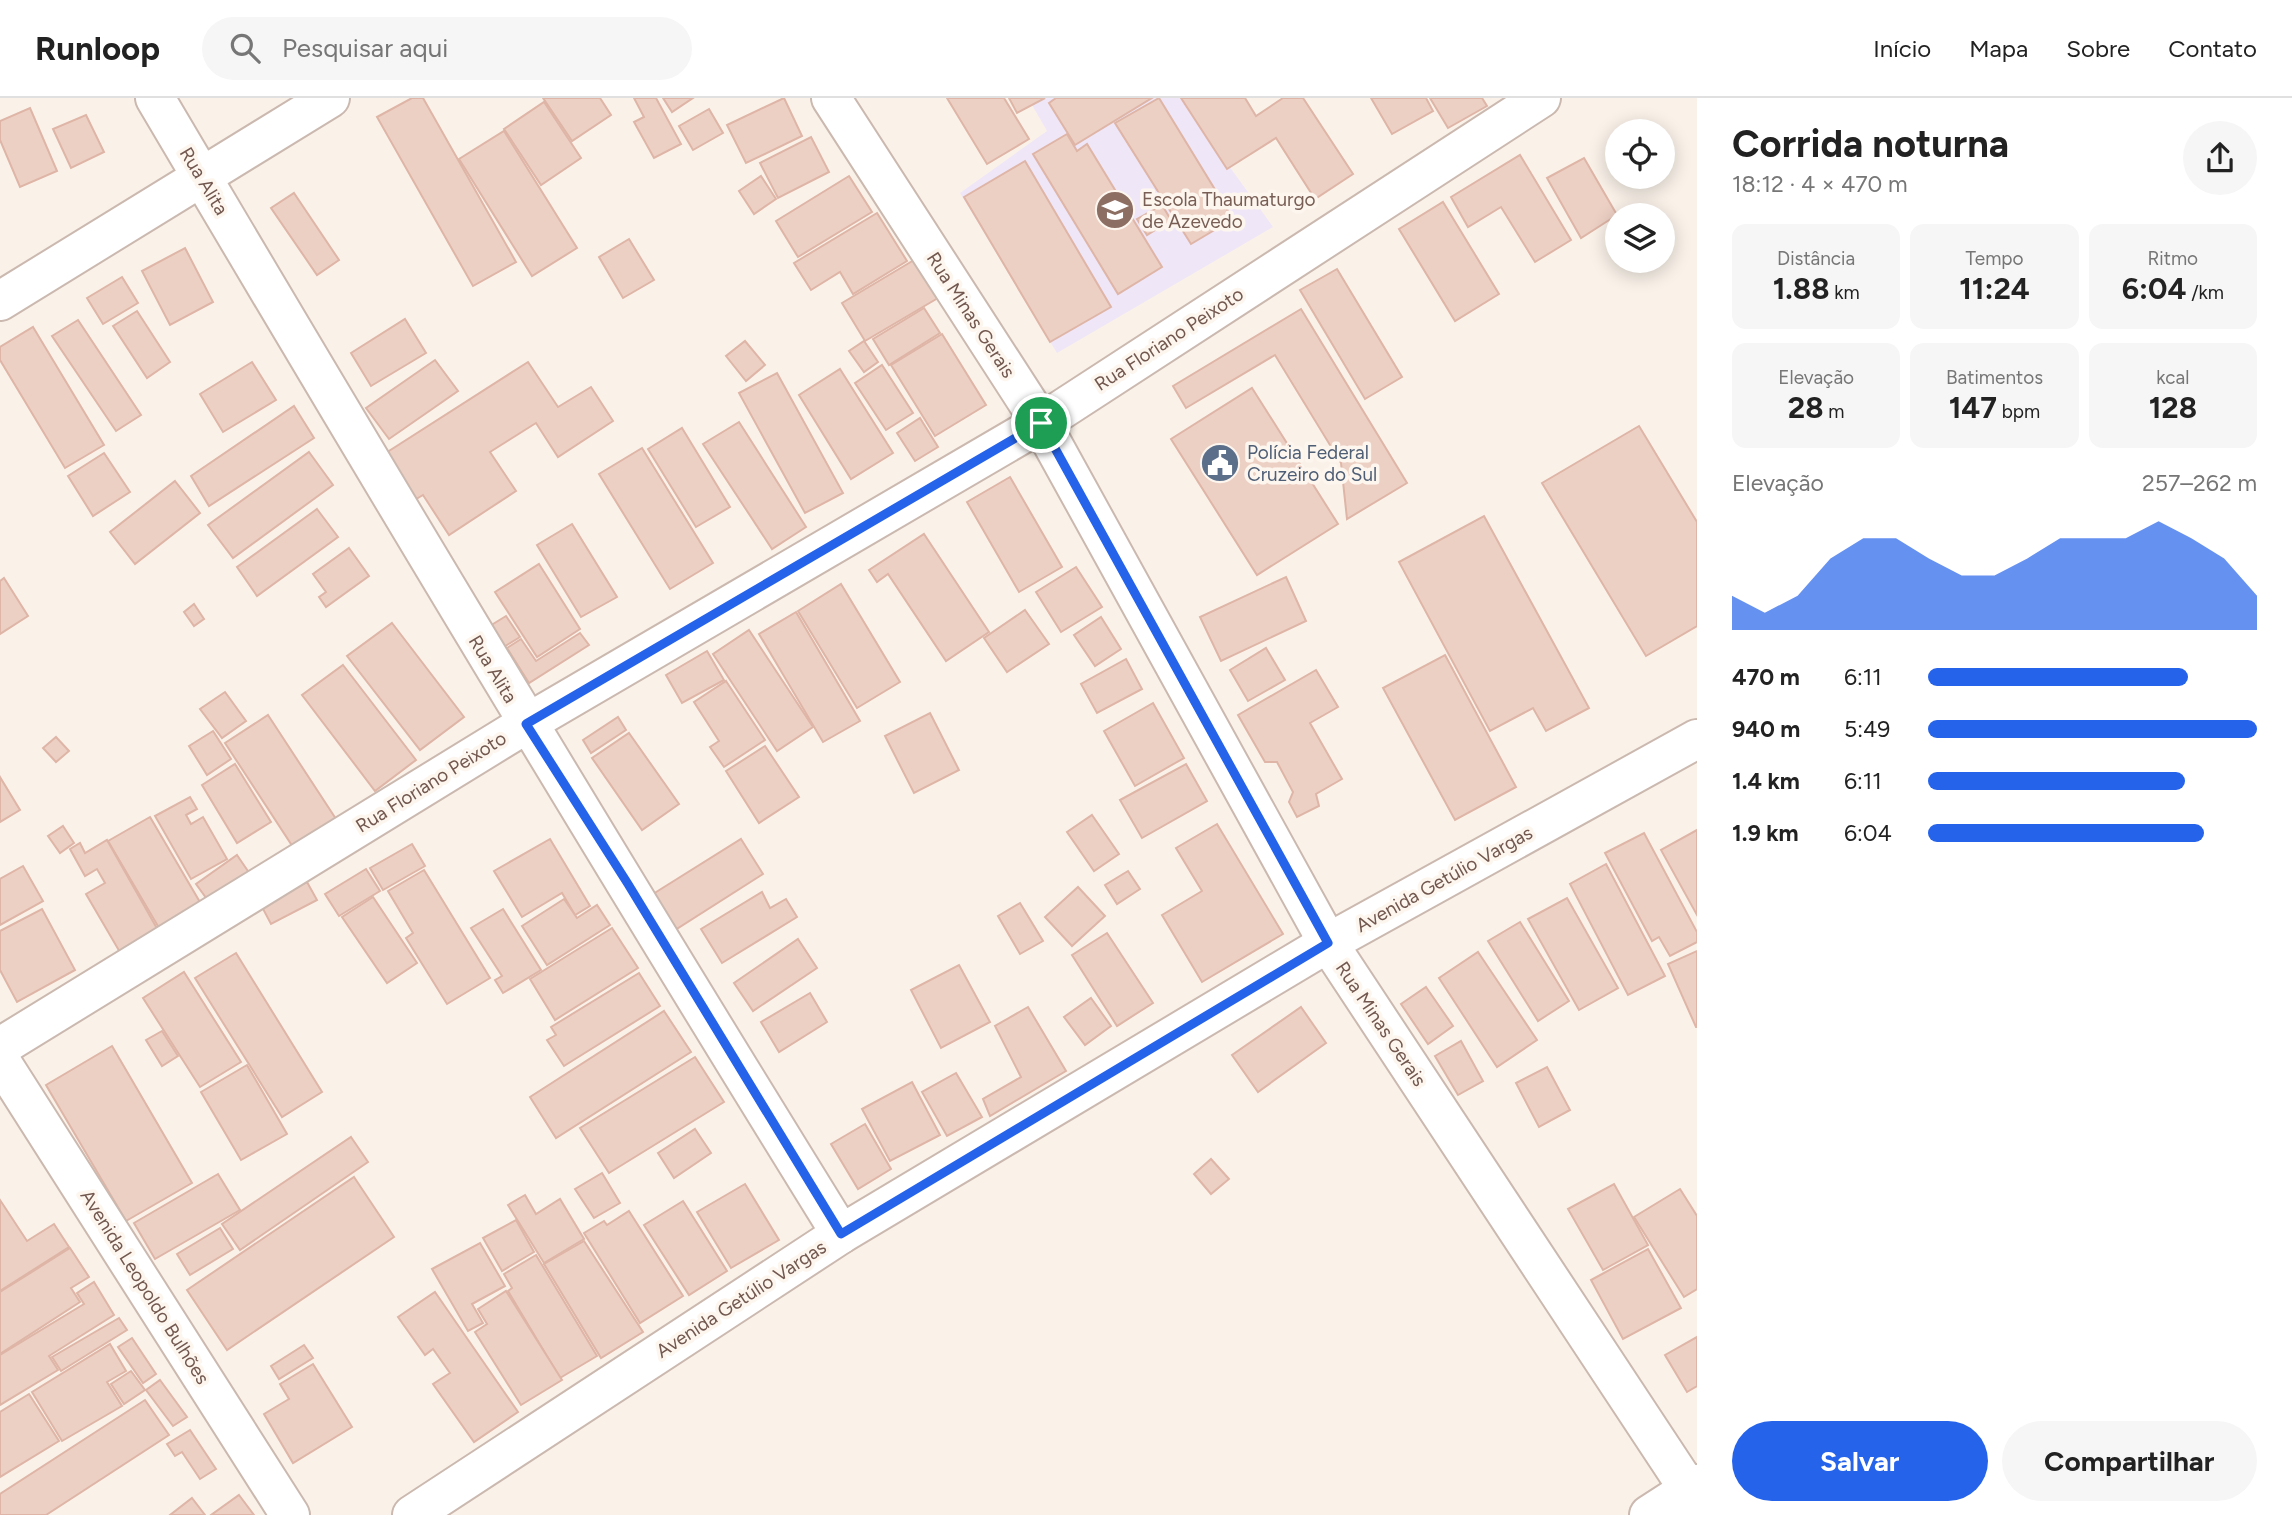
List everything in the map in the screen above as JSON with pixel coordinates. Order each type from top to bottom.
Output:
[{"type":"street","name":"Rua Alita","points":[[155,98],[526,724],[628,884],[841,1234]]},
{"type":"street","points":[[0,301],[330,98]]},
{"type":"street","name":"Rua Minas Gerais","points":[[831,98],[1041,423],[1328,943],[1694,1492]]},
{"type":"street","name":"Rua Floriano Peixoto","points":[[0,1048],[526,724],[1041,423],[1541,98]]},
{"type":"street","name":"Avenida Getúlio Vargas","points":[[412,1515],[841,1234],[1328,943],[1697,739]]},
{"type":"street","name":"Avenida Leopoldo Bulhões","points":[[0,1060],[290,1515]]},
{"type":"street","points":[[1649,1515],[1694,1492]]},
{"type":"shaded area","name":"Escola Thaumaturgo de Azevedo","points":[[1028,98],[1180,98],[1273,227],[1057,353],[960,193],[1047,131]]},
{"type":"building","points":[[412,98],[423,98],[516,262],[473,286],[377,117]]},
{"type":"building","points":[[543,98],[600,98],[611,115],[572,141]]},
{"type":"building","points":[[634,98],[656,98],[681,144],[654,158],[634,122],[644,117]]},
{"type":"building","points":[[663,98],[693,98],[672,112]]},
{"type":"building","points":[[784,98],[802,136],[746,163],[727,125]]},
{"type":"building","points":[[947,98],[1004,98],[1029,139],[987,164]]},
{"type":"building","points":[[1009,98],[1045,98],[1017,113]]},
{"type":"building","points":[[1056,98],[1152,98],[1075,145],[1049,103]]},
{"type":"building","points":[[1159,98],[1233,219],[1191,244],[1115,123]]},
{"type":"building","points":[[1181,98],[1245,98],[1256,116],[1283,98],[1303,98],[1353,174],[1315,199],[1276,138],[1227,169]]},
{"type":"building","points":[[1371,98],[1426,98],[1433,111],[1392,134]]},
{"type":"building","points":[[1430,98],[1482,98],[1487,106],[1448,128]]},
{"type":"building","points":[[544,102],[581,158],[541,185],[504,129]]},
{"type":"building","points":[[30,108],[57,171],[20,187],[0,140],[0,121]]},
{"type":"building","points":[[709,109],[723,133],[693,150],[679,126]]},
{"type":"building","points":[[86,115],[104,152],[71,168],[53,129]]},
{"type":"building","points":[[504,131],[577,248],[532,276],[459,159]]},
{"type":"building","points":[[1067,134],[1077,151],[1087,144],[1162,267],[1118,294],[1033,154]]},
{"type":"building","points":[[811,137],[829,172],[778,198],[760,163]]},
{"type":"building","points":[[1520,155],[1571,240],[1535,262],[1501,207],[1468,227],[1451,197]]},
{"type":"building","points":[[1584,158],[1610,203],[1605,203],[1605,223],[1581,238],[1547,178]]},
{"type":"building","points":[[1025,161],[1111,307],[1050,342],[964,197]]},
{"type":"building","points":[[761,176],[776,199],[754,214],[739,191]]},
{"type":"building","points":[[849,176],[872,212],[798,257],[776,221]]},
{"type":"building","points":[[294,193],[339,260],[317,275],[271,208]]},
{"type":"building","points":[[1443,202],[1499,294],[1455,321],[1399,229]]},
{"type":"building","points":[[1162,205],[1171,220],[1147,235],[1137,219]]},
{"type":"building","points":[[877,213],[907,261],[853,294],[840,272],[811,290],[794,263]]},
{"type":"building","points":[[629,239],[654,280],[623,298],[599,257]]},
{"type":"building","points":[[185,248],[213,302],[170,325],[142,271]]},
{"type":"building","points":[[914,260],[938,298],[865,341],[842,303]]},
{"type":"building","points":[[1337,269],[1402,377],[1365,399],[1300,290]]},
{"type":"building","points":[[122,277],[138,303],[103,324],[87,298]]},
{"type":"building","points":[[924,308],[940,333],[889,365],[873,339]]},
{"type":"building","points":[[1301,309],[1407,483],[1347,519],[1341,463],[1275,355],[1186,408],[1173,386]]},
{"type":"building","points":[[137,311],[170,362],[147,378],[113,326]]},
{"type":"building","points":[[405,319],[426,353],[371,386],[351,353]]},
{"type":"building","points":[[78,320],[141,415],[116,431],[52,336]]},
{"type":"building","points":[[33,327],[104,445],[65,468],[0,360],[0,347]]},
{"type":"building","points":[[942,334],[986,405],[935,436],[891,365]]},
{"type":"building","points":[[745,341],[765,365],[746,381],[726,356]]},
{"type":"building","points":[[864,341],[878,362],[864,372],[849,351]]},
{"type":"building","points":[[435,360],[458,391],[389,439],[366,408]]},
{"type":"building","points":[[252,362],[276,400],[223,432],[200,394]]},
{"type":"building","points":[[528,362],[558,407],[591,387],[613,421],[558,457],[536,423],[490,452],[516,491],[449,535],[423,495],[408,504],[378,458]]},
{"type":"building","points":[[882,365],[913,413],[886,430],[855,383]]},
{"type":"building","points":[[840,369],[893,453],[851,479],[799,395]]},
{"type":"building","points":[[777,373],[843,493],[805,513],[739,393]]},
{"type":"building","points":[[1252,388],[1338,524],[1257,575],[1171,439]]},
{"type":"building","points":[[294,406],[314,438],[209,506],[191,476]]},
{"type":"building","points":[[920,418],[938,447],[915,461],[897,433]]},
{"type":"building","points":[[739,422],[806,527],[772,549],[703,444]]},
{"type":"building","points":[[1639,426],[1697,522],[1697,626],[1646,656],[1542,483]]},
{"type":"building","points":[[682,428],[730,507],[696,527],[648,449]]},
{"type":"building","points":[[642,448],[713,563],[670,589],[599,474]]},
{"type":"building","points":[[309,452],[333,485],[233,558],[208,525]]},
{"type":"building","points":[[104,453],[130,492],[93,516],[68,476]]},
{"type":"building","points":[[1010,477],[1062,567],[1019,592],[967,502]]},
{"type":"building","points":[[175,481],[200,513],[135,564],[110,532]]},
{"type":"building","points":[[317,509],[338,537],[257,596],[237,567]]},
{"type":"building","points":[[1484,516],[1589,708],[1546,731],[1533,708],[1490,731],[1399,562]]},
{"type":"building","points":[[572,524],[617,597],[581,617],[537,545]]},
{"type":"building","points":[[924,534],[989,632],[946,661],[888,574],[877,582],[869,570]]},
{"type":"building","points":[[349,548],[369,576],[326,607],[319,597],[326,592],[313,574]]},
{"type":"building","points":[[539,564],[580,629],[537,657],[495,592]]},
{"type":"building","points":[[1076,567],[1102,607],[1061,632],[1036,592]]},
{"type":"building","points":[[1286,577],[1306,621],[1221,661],[1200,617]]},
{"type":"building","points":[[4,578],[28,616],[0,634],[0,581]]},
{"type":"building","points":[[841,584],[900,682],[857,708],[798,611]]},
{"type":"building","points":[[194,604],[204,619],[194,626],[184,612]]},
{"type":"building","points":[[1025,610],[1049,644],[1007,672],[984,638]]},
{"type":"building","points":[[796,612],[860,721],[823,742],[759,634]]},
{"type":"building","points":[[506,616],[520,637],[499,650],[485,629]]},
{"type":"building","points":[[1101,617],[1121,649],[1095,666],[1074,635]]},
{"type":"building","points":[[392,623],[464,717],[420,750],[347,656]]},
{"type":"building","points":[[749,630],[813,727],[777,751],[713,654]]},
{"type":"building","points":[[580,633],[589,645],[529,683],[507,648],[521,639],[536,661]]},
{"type":"building","points":[[1266,648],[1285,680],[1248,701],[1230,670]]},
{"type":"building","points":[[707,651],[724,680],[682,703],[666,675]]},
{"type":"building","points":[[1445,655],[1516,787],[1455,820],[1383,688]]},
{"type":"building","points":[[1126,659],[1142,689],[1097,713],[1081,684]]},
{"type":"building","points":[[343,665],[416,760],[375,791],[302,695]]},
{"type":"building","points":[[1316,670],[1338,707],[1310,723],[1342,779],[1316,794],[1319,806],[1297,817],[1289,802],[1293,792],[1277,762],[1265,762],[1238,715]]},
{"type":"building","points":[[726,681],[765,740],[724,767],[710,747],[719,741],[694,702]]},
{"type":"building","points":[[225,692],[246,721],[222,738],[200,709]]},
{"type":"building","points":[[1153,703],[1184,758],[1135,786],[1104,731]]},
{"type":"building","points":[[930,713],[959,770],[914,793],[885,736]]},
{"type":"building","points":[[268,715],[336,819],[293,847],[225,743]]},
{"type":"building","points":[[618,717],[626,730],[591,753],[583,740]]},
{"type":"building","points":[[213,731],[231,759],[207,775],[189,746]]},
{"type":"building","points":[[629,733],[679,804],[642,830],[592,758]]},
{"type":"building","points":[[56,737],[69,751],[56,762],[43,748]]},
{"type":"building","points":[[765,746],[799,797],[759,823],[726,771]]},
{"type":"building","points":[[235,764],[271,822],[237,843],[202,785]]},
{"type":"building","points":[[1186,764],[1207,801],[1142,838],[1120,800]]},
{"type":"building","points":[[0,777],[20,810],[0,822]]},
{"type":"building","points":[[190,797],[197,809],[186,815],[191,824],[203,817],[227,859],[191,879],[155,816]]},
{"type":"building","points":[[1092,815],[1119,854],[1094,871],[1067,832]]},
{"type":"building","points":[[150,817],[204,909],[162,933],[108,841]]},
{"type":"building","points":[[1217,824],[1283,934],[1202,982],[1162,915],[1202,891],[1176,848]]},
{"type":"building","points":[[63,826],[74,843],[60,853],[48,836]]},
{"type":"building","points":[[1697,830],[1697,915],[1661,850]]},
{"type":"building","points":[[1644,833],[1697,932],[1697,942],[1670,956],[1659,937],[1652,941],[1605,853]]},
{"type":"building","points":[[550,839],[590,906],[575,915],[562,893],[522,917],[494,871]]},
{"type":"building","points":[[741,839],[763,874],[675,930],[653,894]]},
{"type":"building","points":[[107,840],[159,932],[121,954],[86,894],[105,883],[97,869],[85,876],[70,849],[80,843],[85,853]]},
{"type":"building","points":[[412,844],[425,866],[383,890],[370,868]]},
{"type":"building","points":[[237,855],[252,877],[212,906],[196,884]]},
{"type":"building","points":[[1606,864],[1665,976],[1628,995],[1570,884]]},
{"type":"building","points":[[23,866],[43,901],[0,925],[0,879]]},
{"type":"building","points":[[366,869],[380,891],[339,916],[325,894]]},
{"type":"building","points":[[424,870],[490,978],[447,1004],[406,938],[413,933],[388,891]]},
{"type":"building","points":[[1128,871],[1140,889],[1117,904],[1105,885]]},
{"type":"building","points":[[307,882],[317,900],[271,924],[262,907]]},
{"type":"building","points":[[1078,887],[1105,916],[1072,946],[1045,917]]},
{"type":"building","points":[[762,892],[770,908],[786,899],[797,917],[722,963],[701,929]]},
{"type":"building","points":[[373,897],[417,963],[387,983],[342,917]]},
{"type":"building","points":[[1567,898],[1618,988],[1579,1010],[1528,919]]},
{"type":"building","points":[[564,899],[577,918],[597,905],[610,925],[547,965],[522,926]]},
{"type":"building","points":[[1020,903],[1043,941],[1020,954],[998,916]]},
{"type":"building","points":[[42,909],[75,970],[17,1002],[0,970],[0,931]]},
{"type":"building","points":[[503,909],[541,970],[503,993],[495,980],[502,976],[471,928]]},
{"type":"building","points":[[1520,922],[1569,1001],[1538,1021],[1488,941]]},
{"type":"building","points":[[612,928],[638,968],[555,1020],[530,979]]},
{"type":"building","points":[[1107,933],[1153,1003],[1117,1026],[1072,955]]},
{"type":"building","points":[[798,939],[817,968],[753,1011],[734,983]]},
{"type":"building","points":[[1697,951],[1697,1027],[1696,1027],[1668,964]]},
{"type":"building","points":[[1478,952],[1537,1040],[1497,1067],[1439,978]]},
{"type":"building","points":[[236,953],[322,1092],[282,1117],[195,978]]},
{"type":"building","points":[[959,965],[990,1022],[941,1048],[911,990]]},
{"type":"building","points":[[184,972],[241,1062],[200,1087],[143,998]]},
{"type":"building","points":[[639,973],[660,1006],[564,1066],[547,1040],[556,1035],[551,1027]]},
{"type":"building","points":[[1426,987],[1453,1026],[1428,1044],[1401,1004]]},
{"type":"building","points":[[810,993],[827,1022],[779,1052],[761,1022]]},
{"type":"building","points":[[1091,998],[1111,1026],[1085,1045],[1064,1017]]},
{"type":"building","points":[[1028,1007],[1066,1071],[990,1116],[983,1099],[1021,1077],[995,1026]]},
{"type":"building","points":[[1301,1007],[1326,1043],[1258,1092],[1232,1055]]},
{"type":"building","points":[[664,1011],[691,1052],[556,1138],[530,1097]]},
{"type":"building","points":[[162,1031],[178,1056],[162,1066],[146,1040]]},
{"type":"building","points":[[1461,1041],[1483,1081],[1458,1095],[1435,1056]]},
{"type":"building","points":[[112,1046],[192,1183],[126,1221],[46,1085]]},
{"type":"building","points":[[695,1057],[724,1102],[609,1173],[580,1128]]},
{"type":"building","points":[[247,1065],[287,1134],[241,1160],[201,1092]]},
{"type":"building","points":[[1547,1067],[1570,1110],[1539,1127],[1516,1083]]},
{"type":"building","points":[[956,1073],[982,1117],[947,1136],[922,1092]]},
{"type":"building","points":[[912,1082],[940,1135],[890,1161],[862,1109]]},
{"type":"building","points":[[865,1124],[891,1169],[858,1189],[831,1144]]},
{"type":"building","points":[[695,1129],[711,1153],[674,1178],[658,1153]]},
{"type":"building","points":[[351,1137],[368,1162],[240,1250],[222,1224]]},
{"type":"building","points":[[1211,1159],[1229,1179],[1211,1194],[1194,1174]]},
{"type":"building","points":[[602,1173],[620,1203],[594,1218],[575,1189]]},
{"type":"building","points":[[218,1174],[240,1210],[155,1259],[134,1223]]},
{"type":"building","points":[[354,1177],[394,1237],[227,1350],[187,1290]]},
{"type":"building","points":[[745,1184],[779,1240],[731,1268],[697,1212]]},
{"type":"building","points":[[1614,1184],[1648,1245],[1603,1270],[1568,1209]]},
{"type":"building","points":[[1680,1189],[1697,1216],[1697,1289],[1684,1297],[1634,1217]]},
{"type":"building","points":[[525,1195],[536,1214],[560,1199],[584,1239],[544,1263],[508,1205]]},
{"type":"building","points":[[0,1200],[27,1241],[54,1224],[69,1247],[0,1291]]},
{"type":"building","points":[[683,1201],[727,1271],[689,1295],[644,1225]]},
{"type":"building","points":[[629,1211],[683,1296],[640,1323],[584,1233],[604,1221],[607,1225]]},
{"type":"building","points":[[516,1220],[534,1252],[502,1271],[483,1238]]},
{"type":"building","points":[[220,1228],[233,1249],[190,1275],[177,1254]]},
{"type":"building","points":[[584,1241],[643,1332],[601,1358],[544,1264]]},
{"type":"building","points":[[480,1243],[505,1286],[472,1304],[483,1323],[468,1331],[432,1269]]},
{"type":"building","points":[[70,1248],[89,1277],[71,1288],[80,1302],[0,1354],[0,1292]]},
{"type":"building","points":[[1648,1249],[1681,1308],[1623,1339],[1591,1280]]},
{"type":"building","points":[[536,1255],[597,1356],[560,1378],[508,1291],[512,1288],[504,1274]]},
{"type":"building","points":[[94,1282],[114,1315],[49,1356],[58,1370],[0,1405],[0,1355],[84,1304],[77,1293]]},
{"type":"building","points":[[506,1291],[562,1380],[521,1405],[475,1332],[487,1324],[478,1309]]},
{"type":"building","points":[[435,1292],[518,1412],[474,1442],[433,1384],[450,1373],[433,1349],[425,1355],[398,1317]]},
{"type":"building","points":[[119,1318],[127,1330],[61,1371],[52,1357]]},
{"type":"building","points":[[1697,1337],[1697,1386],[1687,1392],[1665,1355]]},
{"type":"building","points":[[132,1338],[156,1374],[143,1383],[118,1347]]},
{"type":"building","points":[[110,1344],[126,1371],[107,1382],[122,1406],[62,1441],[32,1392]]},
{"type":"building","points":[[304,1345],[313,1358],[279,1379],[271,1366]]},
{"type":"building","points":[[313,1364],[352,1427],[293,1463],[264,1414],[289,1399],[280,1384]]},
{"type":"building","points":[[131,1371],[145,1390],[124,1404],[111,1384]]},
{"type":"building","points":[[160,1380],[187,1417],[173,1426],[146,1390]]},
{"type":"building","points":[[29,1394],[59,1441],[0,1477],[0,1412]]},
{"type":"building","points":[[145,1400],[169,1435],[46,1515],[0,1515],[0,1494]]},
{"type":"building","points":[[190,1430],[216,1469],[200,1479],[182,1452],[175,1456],[167,1444]]},
{"type":"building","points":[[239,1495],[254,1515],[211,1515]]},
{"type":"building","points":[[192,1498],[205,1515],[170,1515]]},
{"type":"place","name":"Escola Thaumaturgo de Azevedo","points":[[1115,210]]},
{"type":"place","name":"Polícia Federal Cruzeiro do Sul","points":[[1220,463]]},
{"type":"route","points":[[1041,423],[1328,943],[841,1234],[704,1013],[628,884],[526,724],[1041,423]]}]
